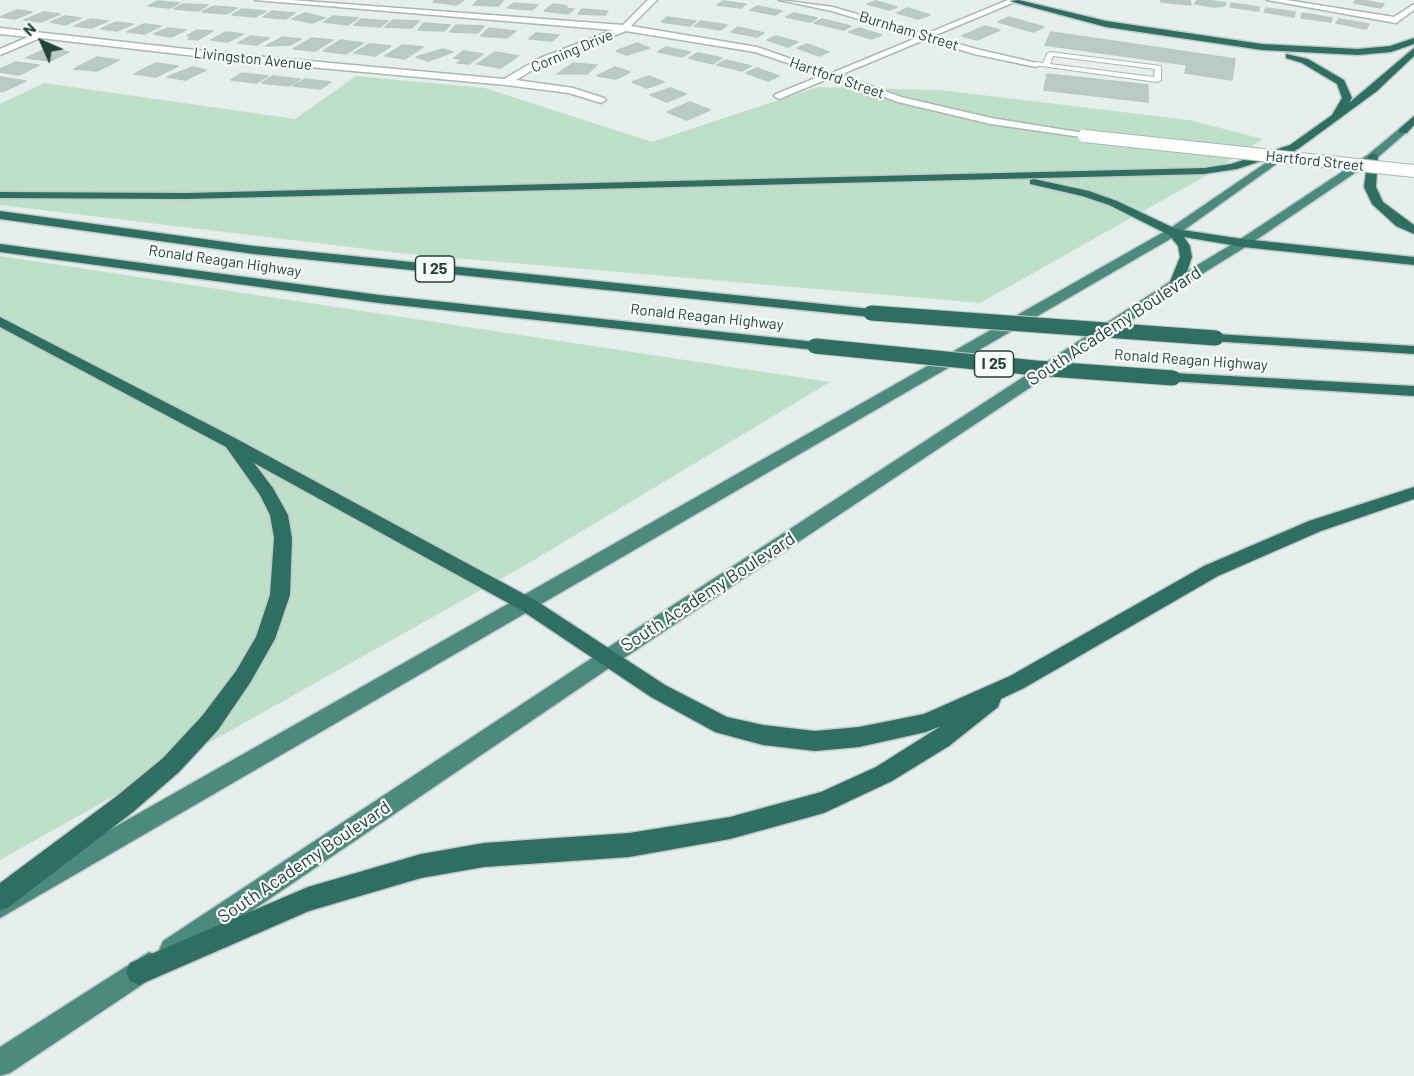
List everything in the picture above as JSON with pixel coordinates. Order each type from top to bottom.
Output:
[{"type":"highway","points":[[1012,0],[1106,24],[1262,48],[1358,52],[1391,49],[1414,41]]},
{"type":"highway","points":[[1262,48],[1305,61],[1341,82],[1347,98],[1323,129]]},
{"type":"highway","points":[[0,906],[528,605],[1173,232],[1323,129],[1374,89],[1414,51]]},
{"type":"highway","name":"South Academy Boulevard","points":[[0,1063],[608,658],[1176,284],[1243,243],[1373,156],[1408,128],[1414,119]]},
{"type":"highway","points":[[0,195],[186,196],[1204,171],[1233,167],[1294,147]]},
{"type":"highway","points":[[1373,156],[1370,187],[1378,204],[1400,223],[1414,230]]},
{"type":"highway","points":[[988,177],[1043,183],[1085,193],[1113,203],[1173,232],[1243,243],[1414,261]]},
{"type":"highway","name":"Ronald Reagan Highway","points":[[0,215],[278,252],[871,313],[1414,350]]},
{"type":"highway","points":[[1173,232],[1184,246],[1186,257],[1176,284]]},
{"type":"highway","name":"Ronald Reagan Highway","points":[[0,248],[379,299],[815,346],[1036,368],[1414,392]]},
{"type":"highway","points":[[0,321],[230,442],[528,605],[658,692],[723,724],[763,735],[815,741],[859,737],[926,723],[1017,682],[1211,571],[1315,526],[1414,493]]},
{"type":"highway","points":[[0,898],[125,804],[171,765],[210,723],[243,678],[265,639],[280,595],[283,538],[279,515],[267,492],[230,442]]},
{"type":"highway","points":[[139,972],[308,899],[421,866],[484,855],[629,845],[730,828],[824,802],[884,774],[941,739],[1017,682]]},
{"type":"street","name":"Hartford Street","points":[[259,0],[625,28],[757,50],[898,99],[991,121],[1084,136],[1414,171]]},
{"type":"street","name":"Corning Drive","points":[[506,82],[543,60],[625,28],[653,0]]},
{"type":"street","name":"Burnham Street","points":[[783,0],[832,9],[929,35],[974,51],[1036,64]]},
{"type":"street","points":[[779,96],[1012,0]]},
{"type":"street","points":[[1271,0],[1396,21],[1414,6]]},
{"type":"street","name":"Livingston Avenue","points":[[0,31],[222,57],[506,82]]},
{"type":"street","points":[[0,52],[39,35]]},
{"type":"street","name":"Corning Drive","points":[[506,82],[570,90],[601,100]]},
{"type":"lane","points":[[1036,64],[1046,66],[1157,80],[1159,68],[1050,54],[1046,66]]},
{"type":"green space","points":[[356,76],[485,88],[652,142],[818,87],[940,90],[1189,120],[1263,139],[1202,178],[980,303],[408,254],[0,205],[0,104],[44,83],[295,119]]},
{"type":"green space","points":[[0,256],[830,382],[529,563],[0,860]]},
{"type":"building","points":[[436,0],[464,0],[457,5],[433,2]]},
{"type":"building","points":[[478,0],[503,1],[498,6],[473,5]]},
{"type":"building","points":[[1161,0],[1190,0],[1191,5],[1161,2]]},
{"type":"building","points":[[1197,0],[1226,3],[1224,6],[1214,7],[1195,4]]},
{"type":"building","points":[[1356,0],[1384,4],[1381,8],[1354,3]]},
{"type":"building","points":[[158,1],[179,3],[170,8],[148,6]]},
{"type":"building","points":[[723,1],[746,4],[741,8],[717,5]]},
{"type":"building","points":[[876,1],[897,7],[889,10],[867,4]]},
{"type":"building","points":[[514,3],[538,5],[532,10],[507,8]]},
{"type":"building","points":[[1231,3],[1259,7],[1259,11],[1230,7]]},
{"type":"building","points":[[183,4],[208,5],[198,11],[174,9]]},
{"type":"building","points":[[553,4],[574,9],[568,14],[544,11]]},
{"type":"building","points":[[214,6],[237,8],[226,14],[202,12]]},
{"type":"building","points":[[758,6],[782,11],[775,15],[750,10]]},
{"type":"building","points":[[908,8],[930,15],[918,19],[897,13]]},
{"type":"building","points":[[1266,8],[1295,12],[1294,17],[1264,12]]},
{"type":"building","points":[[242,9],[266,11],[255,17],[232,15]]},
{"type":"building","points":[[582,9],[608,11],[605,15],[578,14]]},
{"type":"building","points":[[17,10],[32,12],[15,19],[0,17]]},
{"type":"building","points":[[272,11],[295,13],[286,19],[263,17]]},
{"type":"building","points":[[44,12],[60,14],[41,22],[24,20]]},
{"type":"building","points":[[305,13],[325,18],[312,23],[292,19]]},
{"type":"building","points":[[794,13],[817,18],[810,22],[786,17]]},
{"type":"building","points":[[1302,13],[1332,18],[1331,22],[1301,18]]},
{"type":"building","points":[[65,16],[81,18],[65,25],[51,22]]},
{"type":"building","points":[[333,16],[358,18],[347,25],[324,22]]},
{"type":"building","points":[[667,17],[696,21],[690,26],[661,22]]},
{"type":"building","points":[[1009,17],[1044,27],[1033,32],[998,22]]},
{"type":"building","points":[[91,19],[108,21],[91,28],[74,26]]},
{"type":"building","points":[[361,19],[388,21],[380,27],[354,25]]},
{"type":"building","points":[[822,19],[851,26],[844,30],[814,23]]},
{"type":"building","points":[[1339,19],[1369,24],[1366,29],[1336,23]]},
{"type":"building","points":[[393,20],[419,21],[412,28],[385,27]]},
{"type":"building","points":[[701,21],[727,25],[721,30],[694,26]]},
{"type":"building","points":[[116,22],[133,24],[117,31],[101,29]]},
{"type":"building","points":[[424,23],[450,25],[444,31],[418,30]]},
{"type":"building","points":[[144,24],[161,26],[144,34],[127,32]]},
{"type":"building","points":[[456,25],[484,26],[478,33],[450,32]]},
{"type":"building","points":[[985,26],[1000,30],[977,40],[962,36]]},
{"type":"building","points":[[738,27],[764,33],[757,37],[731,32]]},
{"type":"building","points":[[168,28],[186,30],[171,37],[154,34]]},
{"type":"building","points":[[489,28],[516,31],[507,38],[481,36]]},
{"type":"building","points":[[859,28],[882,35],[871,39],[849,32]]},
{"type":"building","points":[[197,30],[213,31],[197,40],[188,39],[193,36],[187,36]]},
{"type":"building","points":[[226,32],[243,34],[228,42],[211,40]]},
{"type":"building","points":[[1051,32],[1235,59],[1232,80],[1185,73],[1187,65],[1045,45]]},
{"type":"building","points":[[536,33],[559,35],[552,41],[529,39]]},
{"type":"building","points":[[251,36],[269,38],[257,45],[238,43]]},
{"type":"building","points":[[776,36],[798,42],[788,47],[767,40]]},
{"type":"building","points":[[283,37],[301,39],[290,45],[266,46]]},
{"type":"building","points":[[312,38],[333,40],[315,51],[293,49]]},
{"type":"building","points":[[341,40],[363,43],[346,54],[323,51]]},
{"type":"building","points":[[637,43],[649,48],[627,55],[616,51]]},
{"type":"building","points":[[370,44],[391,46],[375,56],[354,53]]},
{"type":"building","points":[[807,44],[829,52],[819,56],[797,48]]},
{"type":"building","points":[[403,45],[423,47],[405,59],[385,56]]},
{"type":"building","points":[[666,47],[690,52],[682,57],[658,52]]},
{"type":"building","points":[[46,49],[69,52],[50,61],[26,58]]},
{"type":"building","points":[[443,49],[453,52],[428,61],[416,57]]},
{"type":"building","points":[[463,51],[483,54],[469,64],[457,63],[462,59],[454,58]]},
{"type":"building","points":[[495,52],[518,56],[501,68],[477,64]]},
{"type":"building","points":[[698,53],[722,58],[713,64],[689,58]]},
{"type":"building","points":[[97,57],[119,60],[97,71],[74,69]]},
{"type":"building","points":[[726,60],[751,66],[742,71],[717,65]]},
{"type":"building","points":[[16,62],[39,65],[19,75],[0,72],[0,69]]},
{"type":"building","points":[[156,63],[178,66],[156,77],[134,74]]},
{"type":"building","points":[[573,63],[597,65],[587,74],[557,74]]},
{"type":"building","points":[[193,67],[206,70],[185,80],[167,77]]},
{"type":"building","points":[[615,67],[630,72],[616,79],[597,76]]},
{"type":"building","points":[[757,68],[779,76],[768,81],[746,73]]},
{"type":"building","points":[[242,73],[268,76],[256,83],[231,80]]},
{"type":"building","points":[[1047,74],[1148,85],[1148,102],[1044,90]]},
{"type":"building","points":[[273,76],[300,79],[289,86],[262,83]]},
{"type":"building","points":[[649,76],[664,82],[647,88],[632,82]]},
{"type":"building","points":[[0,77],[26,81],[2,92],[0,91]]},
{"type":"building","points":[[305,79],[331,82],[320,89],[293,86]]},
{"type":"building","points":[[670,88],[686,94],[667,102],[650,95]]},
{"type":"building","points":[[690,102],[710,110],[687,120],[667,112]]}]
